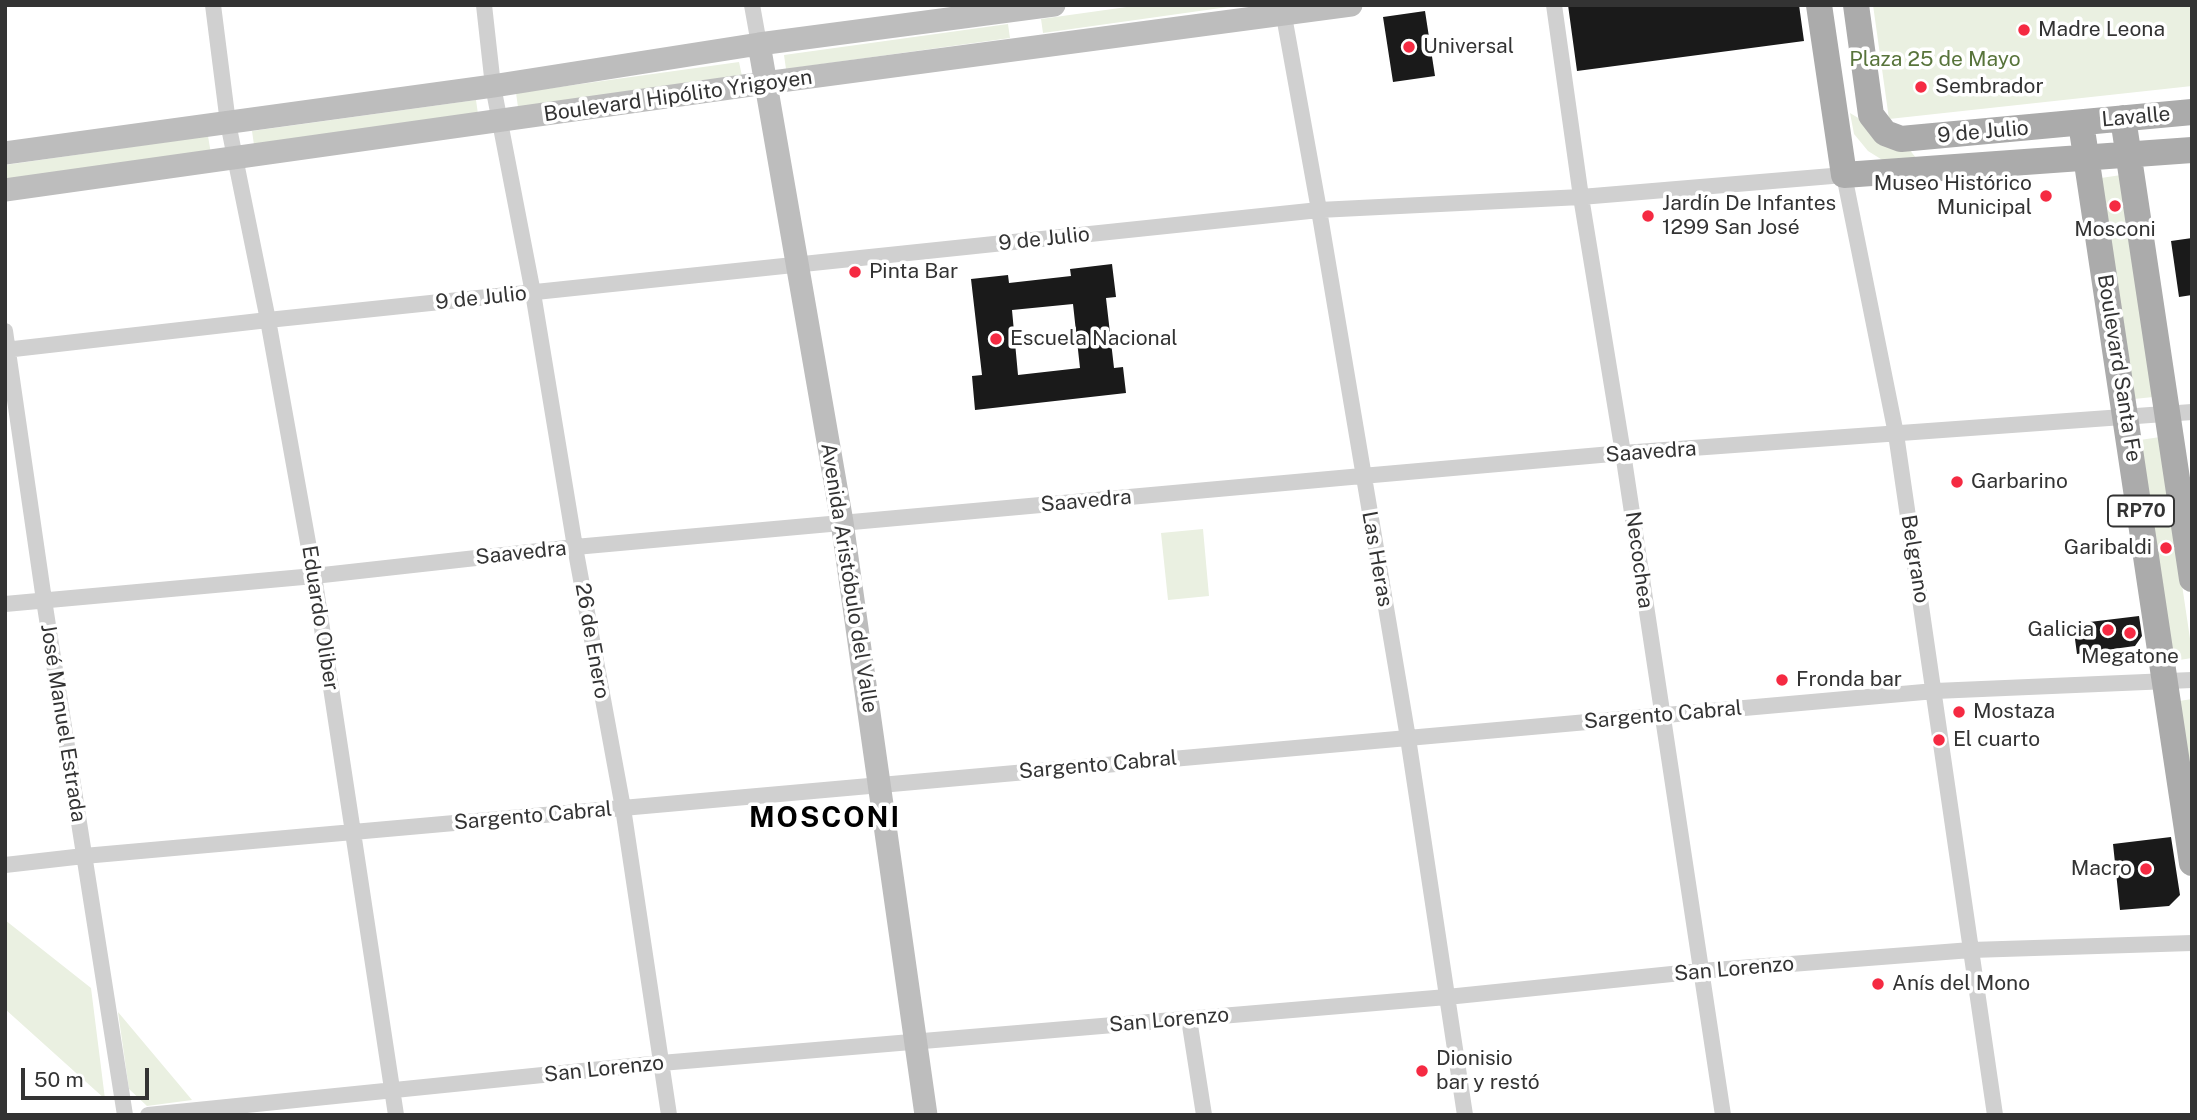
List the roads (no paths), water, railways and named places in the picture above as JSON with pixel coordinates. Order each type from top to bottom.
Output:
[{"type":"main road","name":"Boulevard Hipólito Yrigoyen","points":[[5,153],[493,86],[759,44],[1054,5]]},
{"type":"main road","name":"Boulevard Hipólito Yrigoyen","points":[[5,190],[765,83],[1027,49],[1282,10],[1351,5]]},
{"type":"main road","name":"Belgrano","points":[[1819,5],[1844,175]]},
{"type":"main road","name":"9 de Julio","points":[[1856,5],[1871,115],[1885,133],[1901,139],[2081,123]]},
{"type":"main road","points":[[1022,10],[1027,49]]},
{"type":"main road","name":"Avenida Aristóbulo del Valle","points":[[759,44],[842,522],[926,1115]]},
{"type":"main road","name":"Lavalle","points":[[2081,123],[2192,112]]},
{"type":"main road","name":"Boulevard Santa Fe","points":[[2123,118],[2180,414],[2192,579]]},
{"type":"main road","name":"Boulevard Santa Fe","points":[[2081,123],[2127,418],[2179,680],[2192,863]]},
{"type":"main road","name":"Lavalle","points":[[2086,158],[2192,150]]},
{"type":"main road","name":"9 de Julio","points":[[1844,175],[2086,158]]},
{"type":"street","name":"Eduardo Oliber","points":[[213,5],[228,123],[268,320],[314,576],[396,1115]]},
{"type":"street","name":"26 de Enero","points":[[484,5],[493,86],[533,293],[575,547],[623,808],[668,1115]]},
{"type":"street","points":[[752,5],[759,44]]},
{"type":"street","name":"Necochea","points":[[1554,5],[1581,197],[1623,453],[1723,1115]]},
{"type":"street","name":"Las Heras","points":[[1282,10],[1319,210],[1408,738],[1465,1115]]},
{"type":"street","name":"9 de Julio","points":[[7,350],[268,320],[1319,210],[1581,197],[1844,175]]},
{"type":"street","name":"Belgrano","points":[[1844,175],[1896,434],[1995,1115]]},
{"type":"street","name":"José Manuel Estrada","points":[[5,331],[83,856],[125,1115]]},
{"type":"street","name":"Saavedra","points":[[5,604],[314,576],[575,547],[842,522],[1623,453],[2180,414]]},
{"type":"street","name":"Sargento Cabral","points":[[5,865],[1935,691],[2179,680]]},
{"type":"street","name":"San Lorenzo","points":[[148,1115],[661,1063],[1447,997],[1701,971],[1971,950],[2192,943]]},
{"type":"street","points":[[1189,1019],[1204,1115]]},
{"type":"place","name":"Madre Leona","points":[[2024,30]]},
{"type":"place","name":"Universal","points":[[1409,47]]},
{"type":"place","name":"Sembrador","points":[[1921,87]]},
{"type":"place","name":"Museo Histórico Municipal","points":[[2046,196]]},
{"type":"place","name":"Mosconi","points":[[2115,206]]},
{"type":"place","name":"Jardín De Infantes 1299 San José","points":[[1648,216]]},
{"type":"place","name":"Pinta Bar","points":[[855,272]]},
{"type":"place","name":"Escuela Nacional","points":[[996,339]]},
{"type":"place","name":"Garbarino","points":[[1957,482]]},
{"type":"place","name":"Garibaldi","points":[[2166,548]]},
{"type":"place","name":"Galicia","points":[[2108,630]]},
{"type":"place","name":"Megatone","points":[[2130,633]]},
{"type":"place","name":"Fronda bar","points":[[1782,680]]},
{"type":"place","name":"Mostaza","points":[[1959,712]]},
{"type":"place","name":"El cuarto","points":[[1939,740]]},
{"type":"place","name":"Macro","points":[[2146,869]]},
{"type":"place","name":"Anís del Mono","points":[[1878,984]]},
{"type":"place","name":"Dionisio bar y restó","points":[[1422,1071]]},
{"type":"district","name":"MOSCONI","points":[[825,818]]},
{"type":"park label","name":"Plaza 25 de Mayo","points":[[1935,60]]}]
